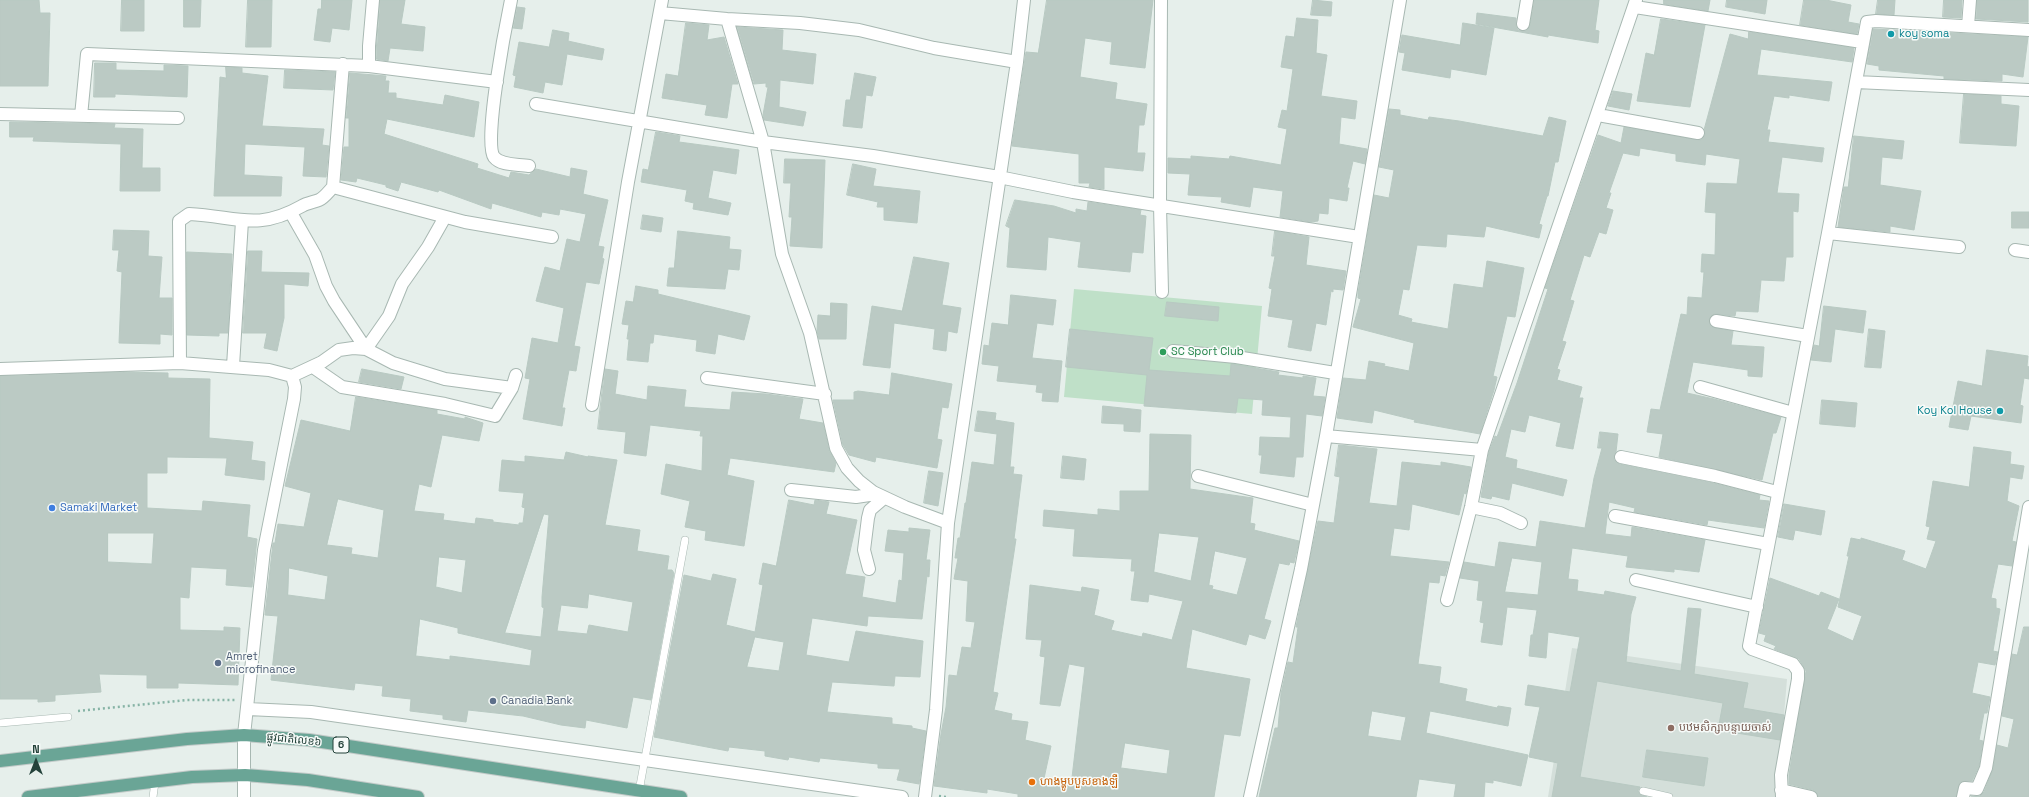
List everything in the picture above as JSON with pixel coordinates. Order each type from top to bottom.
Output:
[{"type":"main road","name":"ផ្លូវជាតិលេខ៦","points":[[0,761],[180,740],[244,735],[309,740],[681,797]]},
{"type":"main road","points":[[28,797],[155,782],[245,775],[308,780],[383,794],[418,797]]},
{"type":"street","points":[[369,66],[369,46],[373,0]]},
{"type":"street","points":[[511,0],[497,82],[490,140],[491,151],[495,158],[503,163],[529,166]]},
{"type":"street","points":[[592,405],[628,182],[662,0]]},
{"type":"street","points":[[925,797],[936,710],[948,522],[1017,62],[1024,0]]},
{"type":"street","points":[[1161,0],[1160,205],[1162,292]]},
{"type":"street","points":[[1250,797],[1301,569],[1326,436],[1400,0]]},
{"type":"street","points":[[1523,24],[1527,0]]},
{"type":"street","points":[[1968,26],[1970,0]]},
{"type":"street","points":[[1447,600],[1471,507],[1482,450],[1598,115],[1635,3],[1862,42]]},
{"type":"street","points":[[660,13],[727,19],[800,22],[859,30],[934,48],[1017,62]]},
{"type":"street","points":[[727,19],[763,142],[782,254],[810,333],[836,448],[842,459],[859,481],[880,496],[948,522]]},
{"type":"street","points":[[1811,797],[1781,794],[1781,775],[1798,679],[1798,671],[1793,664],[1752,649],[1749,646],[1867,22],[2029,30]]},
{"type":"street","points":[[81,116],[86,54],[343,64],[497,82]]},
{"type":"street","points":[[180,364],[179,221],[189,214],[242,221],[260,221],[279,218],[304,205],[321,200],[333,187],[343,64]]},
{"type":"street","points":[[1856,82],[2029,90]]},
{"type":"street","points":[[536,104],[763,142],[874,156],[999,177],[1073,192],[1359,237]]},
{"type":"street","points":[[0,114],[178,118]]},
{"type":"street","points":[[1598,115],[1698,133]]},
{"type":"street","points":[[333,187],[445,217],[552,237]]},
{"type":"street","points":[[291,213],[315,255],[326,286],[334,301],[366,349]]},
{"type":"street","points":[[366,349],[389,316],[402,284],[428,247],[445,217]]},
{"type":"street","points":[[232,366],[242,221]]},
{"type":"street","points":[[1828,233],[1959,247]]},
{"type":"street","points":[[2015,250],[2029,252]]},
{"type":"street","points":[[1716,321],[1808,336]]},
{"type":"street","points":[[0,369],[180,364],[232,366],[269,370],[292,376],[314,367],[339,350],[353,348],[366,349],[393,363],[445,379],[512,388]]},
{"type":"street","points":[[1173,351],[1236,357],[1336,373]]},
{"type":"street","points":[[314,367],[342,387],[445,404],[495,416],[512,388],[516,375]]},
{"type":"street","points":[[244,797],[244,735],[264,550],[294,399],[295,388],[292,376]]},
{"type":"street","points":[[707,378],[825,394]]},
{"type":"street","points":[[1700,388],[1793,413]]},
{"type":"street","points":[[1326,436],[1482,450]]},
{"type":"street","points":[[1621,457],[1715,476],[1777,492]]},
{"type":"street","points":[[1198,476],[1313,505]]},
{"type":"street","points":[[791,490],[856,497],[880,496]]},
{"type":"street","points":[[869,569],[864,550],[868,518],[870,510],[880,496]]},
{"type":"street","points":[[1471,507],[1500,513],[1521,523]]},
{"type":"street","points":[[1963,797],[1965,788],[1977,789],[1986,768],[2029,507]]},
{"type":"street","points":[[1615,516],[1768,544]]},
{"type":"street","points":[[1636,580],[1757,607]]},
{"type":"street","points":[[248,709],[310,712],[902,797]]},
{"type":"lane","points":[[640,791],[685,540]]},
{"type":"lane","points":[[0,723],[68,717]]},
{"type":"lane","points":[[153,797],[155,782]]},
{"type":"lane","points":[[1643,791],[1670,797]]},
{"type":"shaded area","name":"បឋមសិក្សាបន្ទាយចាស់","points":[[1572,648],[1787,679],[1779,776],[1780,797],[1548,797]]},
{"type":"green space","name":"SC Sport Club","points":[[1074,289],[1262,306],[1252,414],[1064,397]]},
{"type":"building","points":[[0,0],[39,0],[40,13],[50,13],[48,86],[0,86]]},
{"type":"building","points":[[122,0],[144,0],[144,31],[121,31]]},
{"type":"building","points":[[184,0],[201,0],[200,27],[184,27]]},
{"type":"building","points":[[248,0],[272,0],[271,47],[246,47]]},
{"type":"building","points":[[322,0],[352,0],[349,30],[332,28],[330,42],[314,40],[318,9],[321,9]]},
{"type":"building","points":[[380,0],[405,0],[401,24],[425,27],[423,51],[390,48],[388,61],[376,59]]},
{"type":"building","points":[[1047,0],[1153,0],[1145,68],[1110,64],[1112,42],[1085,38],[1080,77],[1117,83],[1115,99],[1147,104],[1144,125],[1139,125],[1137,153],[1145,153],[1143,171],[1104,167],[1104,189],[1089,187],[1090,183],[1079,183],[1079,154],[1012,146],[1026,52],[1038,53]]},
{"type":"building","points":[[1313,0],[1332,2],[1331,16],[1311,15]]},
{"type":"building","points":[[1534,0],[1599,0],[1595,30],[1599,31],[1598,43],[1548,35],[1548,37],[1476,24],[1477,13],[1516,18],[1516,26],[1518,30],[1526,31],[1530,25]]},
{"type":"building","points":[[1664,0],[1710,0],[1708,11],[1664,4]]},
{"type":"building","points":[[1727,0],[1767,0],[1765,14],[1726,7]]},
{"type":"building","points":[[1804,0],[1826,0],[1851,5],[1848,22],[1859,24],[1857,34],[1800,25]]},
{"type":"building","points":[[1878,0],[1895,0],[1894,15],[1876,14]]},
{"type":"building","points":[[1944,0],[1962,0],[1961,18],[1943,17]]},
{"type":"building","points":[[1977,0],[2028,0],[2028,22],[1976,19]]},
{"type":"building","points":[[517,7],[525,8],[522,29],[513,28]]},
{"type":"building","points":[[1297,18],[1318,20],[1316,53],[1327,55],[1321,96],[1357,101],[1355,119],[1341,117],[1339,144],[1367,149],[1365,164],[1353,161],[1347,188],[1349,188],[1347,201],[1329,198],[1328,214],[1319,213],[1318,221],[1311,222],[1280,217],[1283,191],[1253,187],[1250,207],[1221,202],[1222,197],[1188,195],[1190,174],[1168,173],[1168,158],[1191,159],[1191,156],[1229,159],[1230,156],[1281,165],[1287,129],[1278,127],[1282,110],[1287,111],[1293,69],[1281,67],[1286,36],[1294,37]]},
{"type":"building","points":[[1661,19],[1705,25],[1690,107],[1637,101],[1646,53],[1654,55]]},
{"type":"building","points":[[686,23],[709,25],[707,40],[724,37],[738,84],[732,84],[727,118],[705,115],[707,105],[662,98],[666,74],[678,76]]},
{"type":"building","points":[[1463,23],[1494,28],[1486,75],[1451,69],[1450,78],[1402,70],[1405,53],[1399,52],[1402,35],[1460,45]]},
{"type":"building","points":[[737,27],[783,30],[782,50],[816,54],[813,84],[780,80],[779,107],[806,112],[803,126],[764,120],[763,115],[768,87],[766,87],[766,83],[754,84]]},
{"type":"building","points":[[1873,29],[2028,37],[2023,77],[2002,74],[2002,81],[1944,79],[1944,76],[1879,70],[1879,66],[1867,64]]},
{"type":"building","points":[[553,30],[569,33],[568,41],[604,49],[602,60],[567,54],[562,85],[545,82],[543,93],[514,87],[516,76],[513,75],[519,42],[549,47]]},
{"type":"building","points":[[1749,32],[1854,48],[1852,62],[1761,49],[1757,75],[1832,82],[1829,101],[1789,95],[1789,98],[1774,96],[1767,130],[1770,130],[1768,142],[1824,148],[1822,162],[1782,157],[1777,193],[1799,194],[1798,212],[1793,211],[1793,257],[1786,257],[1784,281],[1761,280],[1758,312],[1736,311],[1735,316],[1714,314],[1709,319],[1712,327],[1733,331],[1731,345],[1764,347],[1762,377],[1748,376],[1748,370],[1693,362],[1687,393],[1781,417],[1776,433],[1773,433],[1762,480],[1659,457],[1663,434],[1647,432],[1651,409],[1660,410],[1681,314],[1687,315],[1688,297],[1702,298],[1704,272],[1701,272],[1702,254],[1715,255],[1716,213],[1705,212],[1707,183],[1737,184],[1740,159],[1706,154],[1705,165],[1676,161],[1676,154],[1640,148],[1639,156],[1623,153],[1609,193],[1611,193],[1606,208],[1613,210],[1606,234],[1599,232],[1590,257],[1584,255],[1570,300],[1574,301],[1562,341],[1566,342],[1557,369],[1560,370],[1557,380],[1582,387],[1579,398],[1583,398],[1573,449],[1556,446],[1561,423],[1529,415],[1525,432],[1511,429],[1505,457],[1517,460],[1516,468],[1567,480],[1563,496],[1512,483],[1509,500],[1492,496],[1491,499],[1481,497],[1489,452],[1495,436],[1497,437],[1517,383],[1548,289],[1545,288],[1598,135],[1621,143],[1624,127],[1701,140],[1705,135],[1704,130],[1730,34],[1748,39]]},
{"type":"building","points":[[95,63],[116,63],[116,70],[164,71],[164,65],[188,66],[187,97],[115,94],[115,97],[94,97]]},
{"type":"building","points":[[226,67],[242,68],[242,73],[268,76],[262,126],[324,129],[322,145],[329,146],[326,177],[303,176],[305,147],[245,144],[244,175],[282,177],[281,196],[214,196],[220,77],[226,78]]},
{"type":"building","points":[[285,70],[335,72],[333,90],[284,88]]},
{"type":"building","points":[[350,73],[386,76],[385,81],[389,81],[388,93],[396,93],[396,98],[443,105],[445,95],[479,102],[474,137],[387,119],[384,134],[478,164],[477,168],[509,178],[511,172],[529,175],[536,169],[570,177],[571,168],[587,171],[583,194],[608,200],[598,246],[604,247],[602,258],[604,259],[599,284],[586,282],[574,346],[580,347],[576,371],[569,370],[562,408],[565,408],[562,426],[523,419],[530,379],[525,378],[532,338],[558,343],[564,308],[536,301],[545,267],[560,271],[567,239],[580,242],[586,214],[560,209],[559,215],[542,212],[541,217],[492,203],[491,209],[439,190],[438,192],[401,182],[398,191],[386,187],[386,185],[357,178],[356,182],[341,180],[344,147],[349,147],[349,118],[346,118]]},
{"type":"building","points":[[855,73],[876,77],[872,96],[866,95],[862,128],[843,126],[846,100],[850,100]]},
{"type":"building","points":[[1613,91],[1632,94],[1629,110],[1608,106]]},
{"type":"building","points":[[1964,94],[2001,96],[2001,104],[2019,106],[2016,146],[1960,143]]},
{"type":"building","points":[[1389,109],[1400,110],[1400,115],[1428,120],[1429,117],[1459,121],[1543,136],[1549,117],[1566,121],[1558,162],[1555,162],[1548,196],[1539,224],[1542,225],[1539,238],[1486,226],[1484,237],[1447,234],[1446,247],[1417,245],[1409,290],[1403,289],[1398,315],[1412,319],[1411,322],[1448,329],[1454,284],[1483,288],[1487,261],[1524,268],[1515,317],[1507,316],[1493,376],[1497,377],[1480,434],[1414,422],[1415,420],[1374,410],[1372,423],[1337,418],[1343,378],[1366,380],[1369,361],[1385,364],[1384,366],[1409,371],[1414,343],[1353,327],[1361,299],[1358,298],[1358,293],[1374,195],[1389,198],[1394,170],[1379,167]]},
{"type":"building","points":[[10,122],[115,124],[114,128],[143,129],[142,168],[160,168],[160,191],[120,191],[121,144],[33,141],[34,137],[10,137]]},
{"type":"building","points":[[656,132],[680,136],[679,142],[739,150],[736,174],[713,170],[708,198],[731,203],[728,215],[693,209],[694,203],[685,201],[687,190],[641,182],[643,169],[648,170]]},
{"type":"building","points":[[1854,136],[1904,141],[1902,159],[1882,157],[1880,185],[1921,191],[1914,230],[1890,226],[1890,232],[1838,227],[1844,187],[1848,187]]},
{"type":"building","points":[[785,159],[825,160],[822,248],[790,246],[792,217],[789,217],[791,183],[784,183]]},
{"type":"building","points":[[853,164],[876,169],[873,186],[920,191],[917,223],[884,220],[884,207],[877,207],[878,202],[847,195]]},
{"type":"building","points":[[1015,200],[1054,206],[1076,213],[1076,209],[1087,211],[1088,202],[1141,210],[1140,215],[1146,216],[1143,253],[1132,252],[1130,272],[1078,267],[1081,242],[1048,237],[1046,270],[1007,267],[1010,228],[1006,226]]},
{"type":"building","points":[[2012,212],[2029,212],[2029,228],[2012,228]]},
{"type":"building","points":[[643,215],[663,218],[661,232],[641,229]]},
{"type":"building","points":[[114,230],[149,231],[148,256],[162,257],[159,298],[172,298],[172,335],[160,334],[160,344],[119,343],[122,272],[117,271],[119,250],[113,250]]},
{"type":"building","points":[[678,231],[730,237],[729,249],[741,250],[739,270],[728,269],[725,289],[667,286],[669,268],[674,268]]},
{"type":"building","points":[[1275,231],[1309,237],[1306,265],[1346,271],[1343,290],[1333,289],[1333,292],[1331,291],[1326,325],[1316,323],[1311,351],[1288,347],[1293,320],[1268,316],[1272,289],[1269,288],[1275,256],[1272,256]]},
{"type":"building","points":[[248,251],[262,251],[261,272],[309,273],[308,286],[284,284],[284,318],[277,351],[264,348],[267,333],[243,333]]},
{"type":"building","points":[[187,252],[232,254],[228,333],[219,333],[219,336],[187,335]]},
{"type":"building","points":[[914,257],[949,263],[942,305],[961,308],[957,333],[948,331],[946,351],[933,349],[935,329],[894,323],[890,368],[863,365],[872,306],[902,311]]},
{"type":"building","points":[[636,286],[658,290],[658,294],[750,316],[744,340],[718,334],[715,354],[696,351],[697,340],[654,334],[653,343],[650,343],[648,362],[627,360],[629,325],[622,324],[626,301],[633,302]]},
{"type":"building","points":[[1011,295],[1056,300],[1053,325],[1037,323],[1032,358],[1062,361],[1058,402],[1042,401],[1043,393],[1036,392],[1037,385],[997,381],[999,366],[982,364],[984,345],[989,346],[992,323],[1008,325]]},
{"type":"building","points":[[1167,302],[1219,307],[1218,321],[1165,316]]},
{"type":"building","points":[[831,303],[847,304],[846,339],[819,339],[817,331],[818,315],[830,316]]},
{"type":"building","points":[[1824,306],[1866,311],[1863,333],[1835,329],[1831,362],[1811,360],[1814,345],[1819,346]]},
{"type":"building","points":[[1070,329],[1153,338],[1149,370],[1230,376],[1231,364],[1279,372],[1278,375],[1316,378],[1313,396],[1325,397],[1322,416],[1306,414],[1303,457],[1296,457],[1294,477],[1260,473],[1262,455],[1259,455],[1260,437],[1290,438],[1291,417],[1262,415],[1263,400],[1238,398],[1236,413],[1144,406],[1147,375],[1066,367]]},
{"type":"building","points":[[1869,329],[1885,331],[1881,368],[1865,367]]},
{"type":"building","points":[[1987,350],[2028,356],[2027,366],[2029,367],[2029,379],[2024,378],[2020,405],[2023,406],[2021,423],[1971,416],[1968,430],[1949,427],[1958,381],[1982,386]]},
{"type":"building","points":[[362,369],[404,377],[401,389],[359,382]]},
{"type":"building","points":[[605,369],[618,371],[615,394],[647,400],[648,386],[686,390],[684,407],[730,410],[732,392],[766,394],[803,399],[799,419],[823,423],[829,450],[836,463],[834,472],[730,458],[727,475],[754,481],[744,546],[705,540],[706,531],[685,527],[690,501],[661,494],[666,464],[702,471],[703,436],[700,436],[701,431],[650,425],[646,456],[624,453],[626,432],[598,429]]},
{"type":"building","points":[[123,372],[168,373],[168,378],[210,379],[209,438],[253,442],[251,460],[265,462],[264,480],[225,475],[227,458],[167,457],[167,473],[147,473],[147,508],[202,511],[203,501],[250,505],[247,537],[257,539],[252,587],[226,585],[227,569],[191,567],[189,598],[180,597],[180,630],[224,631],[224,627],[240,628],[238,685],[178,683],[178,688],[147,688],[147,675],[99,674],[101,692],[55,695],[55,701],[38,702],[38,699],[0,699],[0,376]],"holes":[[[108,533],[154,533],[152,564],[108,562]]]},
{"type":"building","points":[[892,373],[952,384],[948,408],[942,407],[937,439],[942,440],[937,468],[876,457],[875,462],[849,455],[843,445],[833,400],[854,400],[854,392],[858,391],[889,395]]},
{"type":"building","points":[[356,397],[437,410],[437,414],[465,419],[465,417],[483,423],[479,441],[442,435],[431,487],[419,484],[414,511],[444,514],[443,520],[475,524],[476,518],[493,520],[493,522],[519,525],[519,523],[523,523],[525,508],[522,507],[524,493],[499,491],[502,460],[525,462],[525,456],[564,460],[566,452],[588,457],[617,460],[605,525],[640,530],[637,551],[669,556],[667,570],[672,570],[674,573],[651,700],[633,697],[627,728],[586,720],[585,728],[561,725],[523,716],[468,710],[466,722],[443,719],[443,715],[410,711],[411,699],[382,696],[383,686],[355,683],[354,690],[271,680],[278,616],[265,615],[273,543],[275,543],[278,524],[304,527],[311,493],[285,486],[301,420],[350,431]],"holes":[[[338,499],[384,510],[378,558],[351,554],[352,548],[327,545]],[[544,514],[549,515],[542,597],[542,607],[544,608],[541,637],[505,633]],[[439,557],[466,560],[462,593],[436,587]],[[289,568],[328,576],[325,600],[288,595]],[[589,594],[633,602],[628,632],[589,625],[587,634],[557,631],[561,605],[587,608]],[[420,619],[458,628],[458,633],[532,650],[530,666],[450,656],[450,660],[416,656]]]},
{"type":"building","points":[[1822,400],[1857,403],[1855,427],[1820,424]]},
{"type":"building","points":[[1103,406],[1141,410],[1140,432],[1124,431],[1124,424],[1102,423]]},
{"type":"building","points":[[978,411],[996,413],[995,420],[1014,423],[1010,467],[1014,467],[1013,474],[1022,475],[1014,539],[1016,539],[993,692],[998,693],[994,710],[1012,714],[1011,720],[1028,722],[1025,740],[1051,746],[1043,783],[1071,786],[1085,667],[1069,664],[1060,706],[1040,704],[1045,657],[1040,656],[1042,640],[1026,639],[1030,585],[1081,592],[1082,587],[1099,590],[1094,615],[1114,621],[1111,630],[1142,637],[1143,633],[1172,640],[1183,601],[1149,594],[1148,602],[1131,600],[1135,571],[1131,571],[1132,559],[1073,556],[1075,529],[1043,526],[1044,510],[1098,515],[1098,509],[1120,511],[1120,491],[1149,491],[1150,434],[1191,435],[1190,489],[1253,498],[1250,523],[1255,524],[1254,530],[1299,541],[1294,563],[1290,562],[1289,565],[1279,563],[1264,619],[1271,621],[1265,639],[1249,634],[1246,645],[1192,629],[1186,668],[1250,679],[1240,736],[1224,734],[1214,797],[1018,797],[1018,794],[987,789],[987,793],[934,786],[946,707],[949,675],[957,676],[962,647],[971,648],[975,622],[966,621],[968,581],[954,579],[958,558],[955,558],[958,538],[960,538],[972,462],[994,465],[997,434],[975,431]],"holes":[[[1159,533],[1199,537],[1191,581],[1154,572]],[[1215,551],[1247,558],[1237,595],[1212,589],[1213,586],[1209,585]],[[1125,743],[1170,750],[1167,774],[1121,768]]]},
{"type":"building","points":[[1600,432],[1618,434],[1614,460],[1619,464],[1713,483],[1760,495],[1759,500],[1769,501],[1764,528],[1708,520],[1707,525],[1634,512],[1635,508],[1609,502],[1605,534],[1631,537],[1632,527],[1705,540],[1699,572],[1674,569],[1674,572],[1626,567],[1628,556],[1572,548],[1568,579],[1578,580],[1577,591],[1604,595],[1605,591],[1636,597],[1631,614],[1626,662],[1681,671],[1688,608],[1701,609],[1694,674],[1748,683],[1743,708],[1784,715],[1780,740],[1718,730],[1723,703],[1597,681],[1580,777],[1640,787],[1638,790],[1639,794],[1647,797],[1552,797],[1558,763],[1529,757],[1540,707],[1525,705],[1528,685],[1570,692],[1580,637],[1548,632],[1546,658],[1529,656],[1531,635],[1533,635],[1537,610],[1507,607],[1502,645],[1481,642],[1484,623],[1480,622],[1483,601],[1477,600],[1479,581],[1460,578],[1464,562],[1495,567],[1499,542],[1536,547],[1540,521],[1585,528],[1594,478],[1602,448],[1598,448]],"holes":[[[1512,558],[1542,562],[1538,595],[1505,592]]]},
{"type":"building","points":[[1339,445],[1377,449],[1369,503],[1397,506],[1402,462],[1441,466],[1441,462],[1471,467],[1466,494],[1464,493],[1459,515],[1412,504],[1409,530],[1394,528],[1390,556],[1449,562],[1445,576],[1440,575],[1439,583],[1429,582],[1418,664],[1441,667],[1439,683],[1467,689],[1465,701],[1497,708],[1498,706],[1511,708],[1508,726],[1430,711],[1426,733],[1528,755],[1521,786],[1493,780],[1493,783],[1485,782],[1484,797],[1454,797],[1456,784],[1419,779],[1416,797],[1259,797],[1275,728],[1278,728],[1281,694],[1288,662],[1293,663],[1298,627],[1296,627],[1318,521],[1334,523],[1340,477],[1335,476]],"holes":[[[1372,711],[1406,717],[1401,741],[1368,736]]]},
{"type":"building","points":[[1974,447],[2011,452],[2010,464],[2024,466],[2022,479],[2010,477],[2007,501],[2019,506],[2012,541],[2016,542],[2012,566],[1998,564],[1991,598],[1996,599],[1996,608],[2000,609],[1993,651],[1998,652],[1995,665],[1978,662],[1972,693],[1990,697],[1987,713],[1984,713],[1979,740],[1983,741],[1979,766],[1972,781],[1960,783],[1956,797],[1818,797],[1816,792],[1813,790],[1789,784],[1789,775],[1806,671],[1799,659],[1774,649],[1776,646],[1764,641],[1766,635],[1759,633],[1770,578],[1819,596],[1821,592],[1839,599],[1827,629],[1853,641],[1862,616],[1838,607],[1849,556],[1847,556],[1851,538],[1861,540],[1861,538],[1905,551],[1902,560],[1926,569],[1936,541],[1927,539],[1930,527],[1926,526],[1933,481],[1969,487]]},
{"type":"building","points":[[1063,456],[1086,459],[1084,480],[1061,478]]},
{"type":"building","points":[[929,471],[943,473],[938,506],[924,503]]},
{"type":"building","points":[[789,500],[814,505],[815,500],[829,502],[826,514],[857,520],[845,574],[865,577],[862,597],[896,603],[899,580],[902,581],[904,553],[885,551],[888,530],[909,532],[909,528],[930,530],[926,560],[930,560],[929,577],[927,576],[922,619],[868,616],[867,626],[812,618],[806,655],[849,662],[856,631],[923,641],[920,677],[895,676],[894,686],[832,682],[827,712],[892,718],[892,724],[912,726],[912,728],[926,731],[919,784],[897,780],[900,769],[878,768],[878,764],[820,758],[819,762],[789,757],[788,760],[765,756],[765,751],[729,747],[728,751],[654,737],[684,575],[711,581],[713,574],[736,579],[726,625],[755,632],[763,585],[759,584],[763,563],[776,566]],"holes":[[[755,637],[784,642],[779,671],[747,667]]]},
{"type":"building","points":[[1784,504],[1825,511],[1821,535],[1795,530],[1793,540],[1778,537]]},
{"type":"building","points":[[2024,627],[2029,627],[2029,797],[1971,797],[1980,796],[1984,792],[1993,769],[1997,745],[2008,748],[2014,719],[2002,716],[2012,654],[2017,655]]},
{"type":"building","points":[[1647,750],[1708,758],[1704,786],[1643,777]]},
{"type":"place","name":"koy soma","points":[[1891,34]]},
{"type":"place","name":"SC Sport Club","points":[[1163,352]]},
{"type":"place","name":"Koy Kol House","points":[[2000,411]]},
{"type":"place","name":"Samaki Market","points":[[52,508]]},
{"type":"place","name":"Amret microfinance","points":[[218,663]]},
{"type":"place","name":"Canadia Bank","points":[[493,701]]},
{"type":"place","name":"បឋមសិក្សាបន្ទាយចាស់","points":[[1671,728]]},
{"type":"place","name":"ហាងម្ហូបបួសខាងឡឹ","points":[[1032,782]]}]
